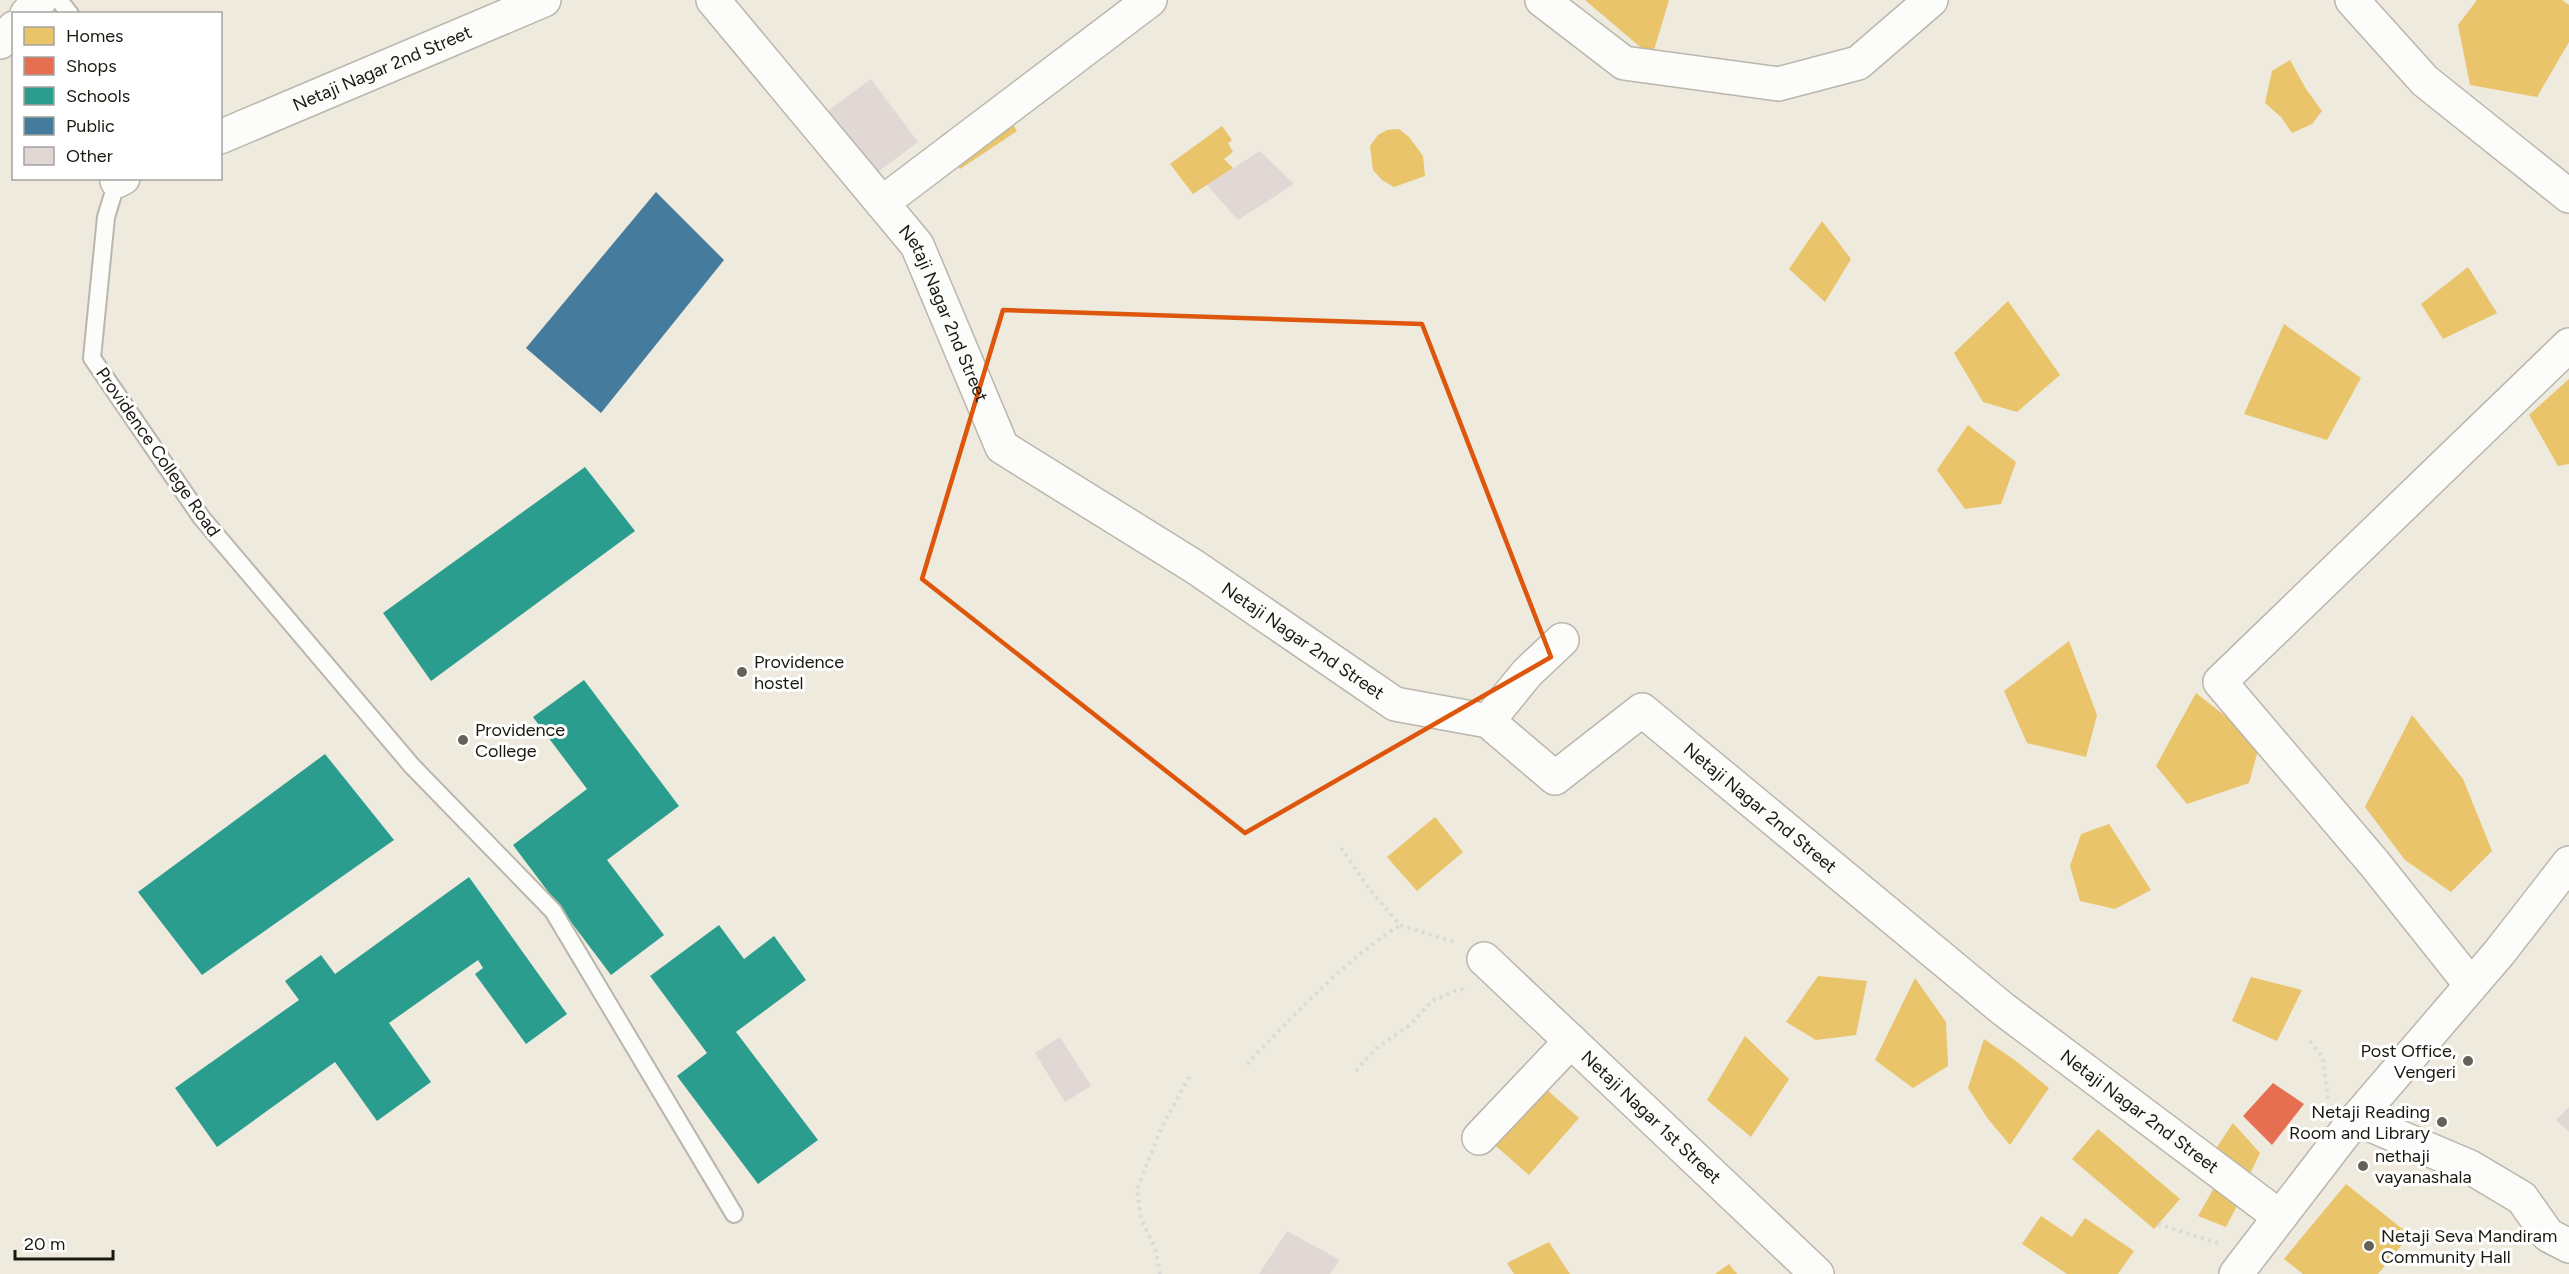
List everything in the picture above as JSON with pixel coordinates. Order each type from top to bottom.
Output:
[{"type":"street","points":[[29,12],[40,0]]},
{"type":"street","name":"Netaji Nagar 2nd Street","points":[[222,136],[544,0]]},
{"type":"street","name":"Netaji Nagar 2nd Street","points":[[713,0],[917,245],[1002,447],[1195,567],[1395,704],[1488,721],[1555,778],[1642,710],[2003,1009],[2280,1217]]},
{"type":"street","points":[[882,203],[1149,0]]},
{"type":"street","points":[[1542,0],[1624,63],[1778,84],[1858,63],[1931,0]]},
{"type":"street","points":[[2352,0],[2425,81],[2569,196]]},
{"type":"street","points":[[0,42],[12,30]]},
{"type":"street","points":[[2471,985],[2374,862],[2220,682],[2569,345]]},
{"type":"street","points":[[1488,721],[1527,673],[1562,640]]},
{"type":"street","points":[[2242,1266],[2352,1125],[2471,985],[2569,863]]},
{"type":"street","name":"Netaji Nagar 1st Street","points":[[1484,959],[1817,1274]]},
{"type":"street","points":[[1479,1138],[1571,1041]]},
{"type":"street","points":[[2352,1125],[2470,1167],[2522,1198],[2548,1235],[2569,1246]]},
{"type":"lane","points":[[59,0],[68,12]]},
{"type":"lane","name":"Providence College Road","points":[[119,180],[106,217],[92,358],[201,517],[412,766],[553,911],[734,1214]]},
{"type":"path","points":[[1341,848],[1370,890],[1400,925],[1452,940],[1484,959]]},
{"type":"path","points":[[1247,1064],[1335,977],[1380,937],[1400,925]]},
{"type":"path","points":[[1356,1071],[1375,1049],[1410,1025],[1432,1001],[1459,989],[1516,990]]},
{"type":"path","points":[[2310,1041],[2323,1059],[2330,1106],[2352,1125]]},
{"type":"path","points":[[1160,1274],[1155,1248],[1141,1219],[1137,1189],[1161,1129],[1190,1075]]},
{"type":"path","points":[[2158,1224],[2215,1241],[2242,1266]]},
{"type":"highlighted area","points":[[1003,310],[1422,324],[1551,657],[1245,833],[922,579]]},
{"type":"building: Homes","points":[[1585,0],[1669,0],[1652,57]]},
{"type":"building: Homes","points":[[2477,0],[2562,0],[2569,5],[2569,42],[2537,97],[2470,85],[2458,25]]},
{"type":"building: Homes","points":[[2290,60],[2306,89],[2322,111],[2312,124],[2292,133],[2281,117],[2265,103],[2272,71]]},
{"type":"building: Homes","points":[[999,103],[1017,131],[960,169],[941,135]]},
{"type":"building: Homes","points":[[1222,126],[1232,140],[1228,143],[1233,152],[1224,159],[1233,168],[1193,194],[1170,164]]},
{"type":"building: Homes","points":[[1399,129],[1409,137],[1423,156],[1425,176],[1394,187],[1382,180],[1373,170],[1370,146],[1378,135],[1387,130]]},
{"type":"building: Homes","points":[[1822,221],[1851,259],[1825,302],[1789,269]]},
{"type":"building: Homes","points":[[2468,267],[2497,313],[2443,339],[2421,304]]},
{"type":"building: Homes","points":[[2008,301],[2060,375],[2017,412],[1983,402],[1954,353]]},
{"type":"building: Homes","points":[[2284,324],[2361,378],[2327,440],[2244,414]]},
{"type":"building: Homes","points":[[2569,379],[2569,464],[2558,466],[2529,415]]},
{"type":"building: Homes","points":[[1968,425],[2016,462],[2001,504],[1965,509],[1937,470]]},
{"type":"building: Homes","points":[[2069,641],[2097,715],[2086,757],[2027,743],[2004,691]]},
{"type":"building: Homes","points":[[2196,693],[2260,743],[2249,783],[2187,804],[2156,766]]},
{"type":"building: Homes","points":[[2412,715],[2463,779],[2492,851],[2451,892],[2405,860],[2365,807]]},
{"type":"building: Homes","points":[[1435,817],[1463,852],[1417,891],[1387,857]]},
{"type":"building: Homes","points":[[2109,824],[2151,890],[2115,909],[2080,901],[2070,866],[2081,834]]},
{"type":"building: Homes","points":[[1818,976],[1867,981],[1856,1035],[1816,1040],[1786,1022]]},
{"type":"building: Homes","points":[[2251,977],[2302,990],[2277,1041],[2232,1021]]},
{"type":"building: Homes","points":[[1915,978],[1946,1022],[1948,1066],[1913,1088],[1875,1060]]},
{"type":"building: Homes","points":[[1745,1036],[1789,1079],[1751,1137],[1707,1100]]},
{"type":"building: Homes","points":[[1984,1039],[2049,1088],[2010,1145],[1988,1119],[1968,1088]]},
{"type":"building: Homes","points":[[1539,1083],[1579,1118],[1529,1175],[1489,1140]]},
{"type":"building: Homes","points":[[2233,1123],[2260,1153],[2248,1178],[2215,1150]]},
{"type":"building: Homes","points":[[2098,1129],[2180,1199],[2154,1229],[2072,1159]]},
{"type":"building: Homes","points":[[2346,1184],[2410,1235],[2378,1274],[2303,1274],[2284,1259]]},
{"type":"building: Homes","points":[[2214,1188],[2239,1202],[2226,1227],[2198,1216]]},
{"type":"building: Homes","points":[[2041,1216],[2072,1237],[2085,1218],[2134,1251],[2118,1274],[2067,1274],[2022,1244]]},
{"type":"building: Homes","points":[[1549,1242],[1570,1274],[1514,1274],[1507,1263]]},
{"type":"building: Homes","points":[[1729,1264],[1737,1274],[1715,1274]]},
{"type":"building: Shops","points":[[2273,1083],[2304,1104],[2272,1145],[2243,1116]]},
{"type":"building: Schools","points":[[585,467],[635,531],[431,681],[383,613]]},
{"type":"building: Schools","points":[[584,680],[679,806],[607,860],[664,935],[611,975],[513,845],[587,789],[533,717]]},
{"type":"building: Schools","points":[[325,754],[394,840],[202,975],[138,892]]},
{"type":"building: Schools","points":[[469,877],[567,1014],[526,1044],[475,974],[483,968],[478,960],[389,1023],[431,1082],[377,1121],[335,1062],[217,1147],[175,1088],[299,1000],[285,981],[321,955],[335,974]]},
{"type":"building: Schools","points":[[719,925],[744,959],[774,936],[806,980],[736,1032],[818,1140],[758,1184],[677,1076],[707,1053],[650,976]]},
{"type":"building: Public","points":[[656,192],[724,260],[601,413],[526,348]]},
{"type":"building: Other","points":[[871,79],[918,142],[867,180],[820,117]]},
{"type":"building: Other","points":[[1260,151],[1294,184],[1238,220],[1207,185]]},
{"type":"building: Other","points":[[1060,1037],[1091,1086],[1065,1102],[1035,1053]]},
{"type":"building: Other","points":[[2569,1107],[2569,1132],[2556,1120]]},
{"type":"building: Other","points":[[1287,1231],[1340,1260],[1330,1274],[1259,1274]]},
{"type":"place","name":"Providence hostel","points":[[742,672]]},
{"type":"place","name":"Providence College","points":[[463,740]]},
{"type":"place","name":"Post Office, Vengeri","points":[[2468,1061]]},
{"type":"place","name":"Netaji Reading Room and Library","points":[[2442,1122]]},
{"type":"place","name":"nethaji vayanashala","points":[[2363,1166]]},
{"type":"place","name":"Netaji Seva Mandiram Community Hall","points":[[2369,1246]]}]
